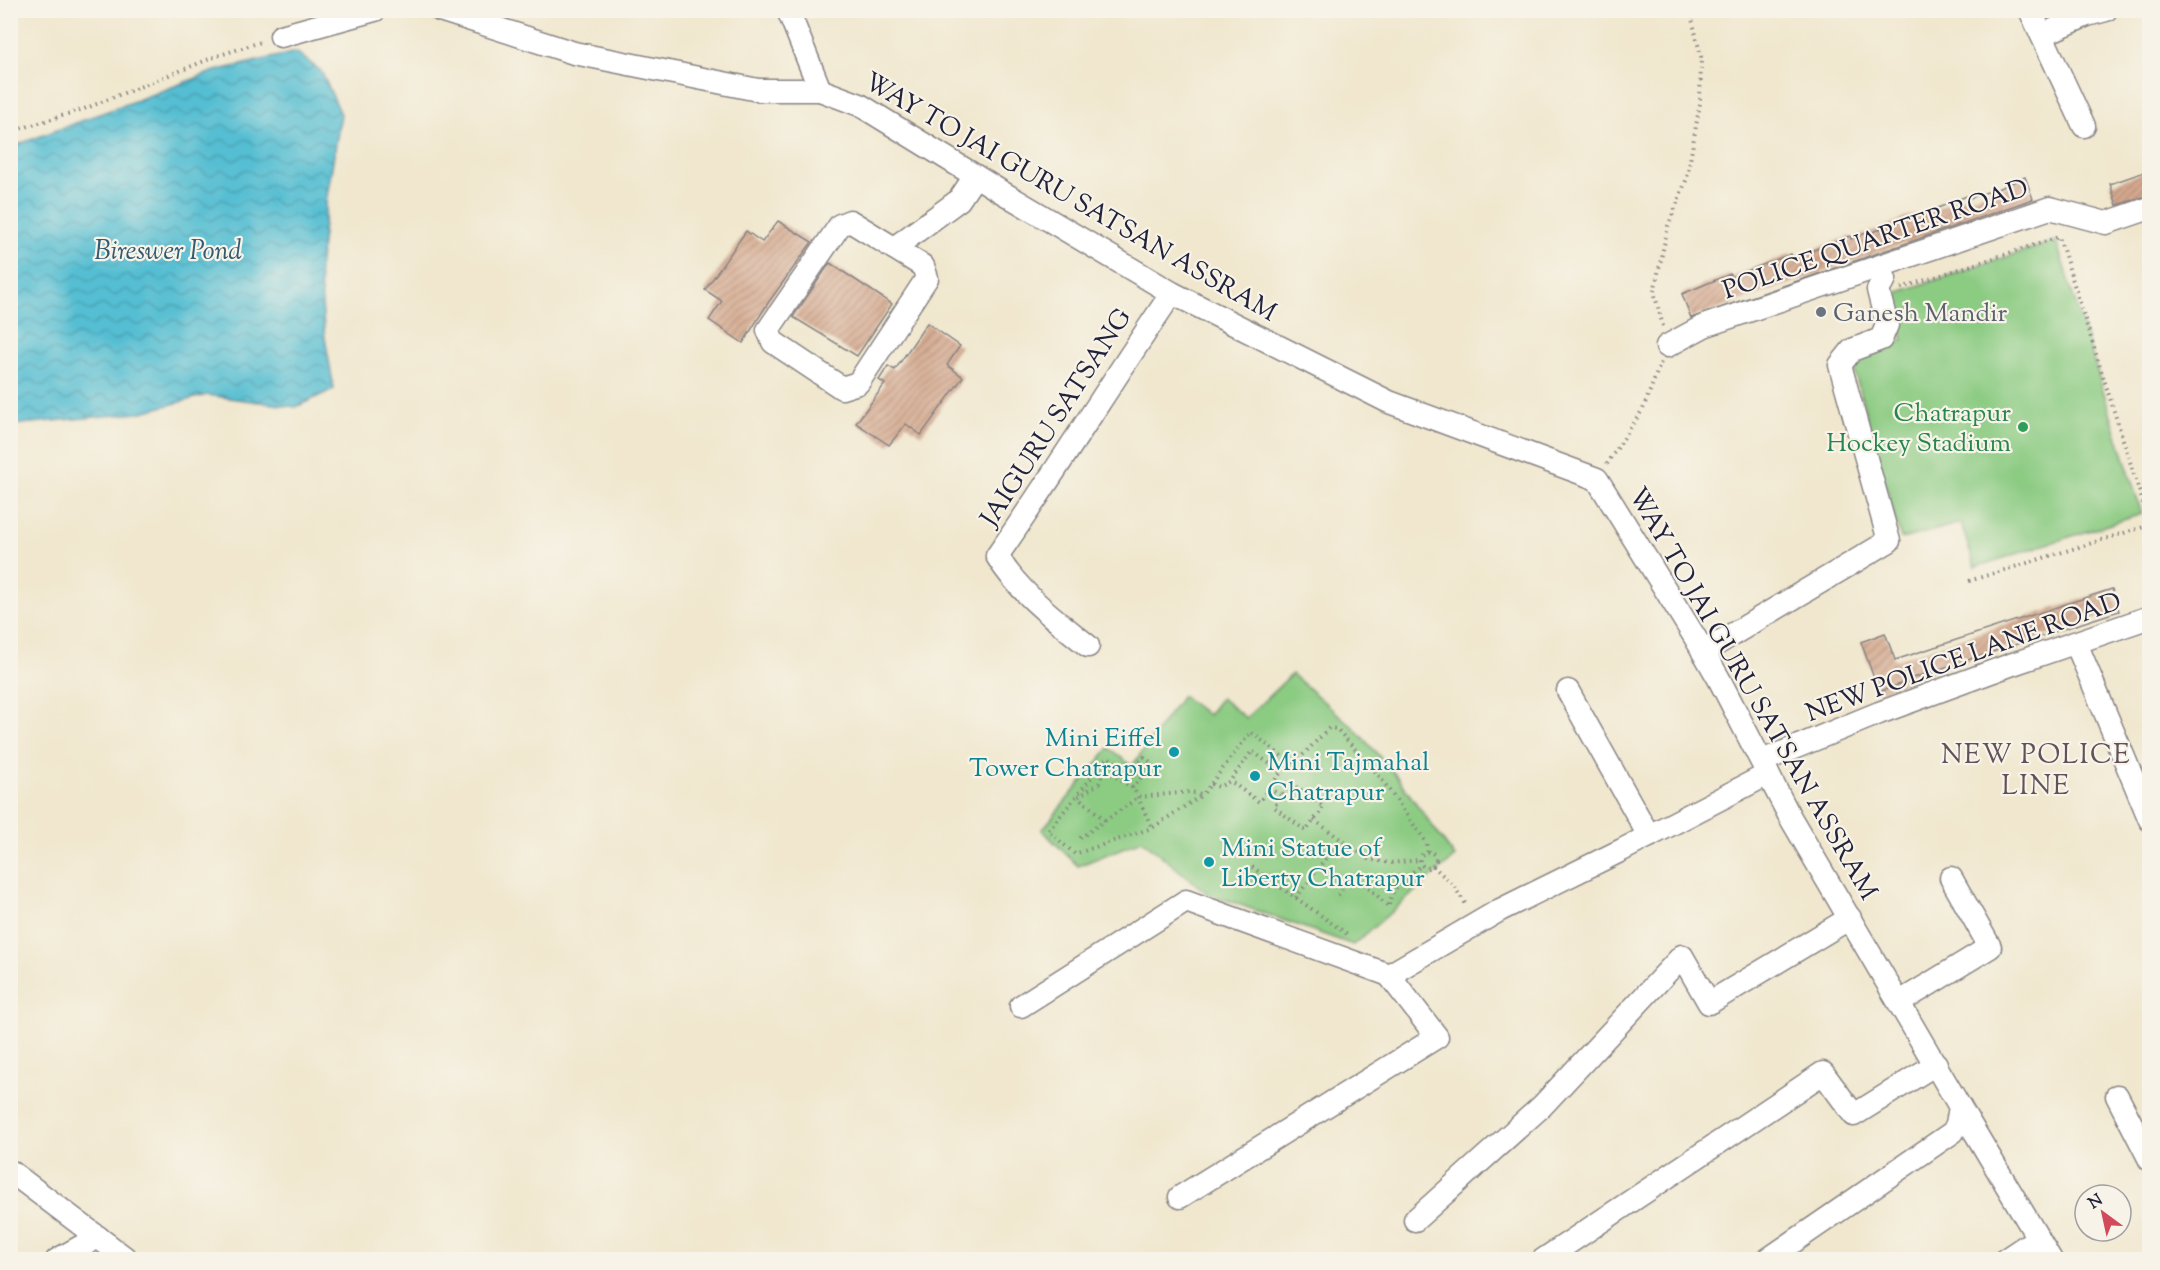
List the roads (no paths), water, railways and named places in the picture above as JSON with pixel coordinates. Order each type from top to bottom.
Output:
[{"type":"street","points":[[281,36],[375,10]]},
{"type":"street","points":[[440,10],[574,52],[758,90],[820,90],[788,10]]},
{"type":"street","points":[[2030,10],[2084,126]]},
{"type":"street","points":[[2042,35],[2087,15],[2106,10]]},
{"type":"street","name":"WAY TO JAI GURU SATSAN ASSRAM","points":[[820,90],[860,105],[1172,293],[1389,402],[1597,479],[1703,652],[1790,817],[2051,1260]]},
{"type":"street","points":[[894,248],[959,200],[975,176]]},
{"type":"street","name":"POLICE QUARTER ROAD","points":[[1667,346],[1704,326],[2050,208],[2106,223],[2150,208]]},
{"type":"street","points":[[850,221],[894,248],[923,266],[927,278],[858,383],[842,388],[773,342],[768,330],[840,225],[850,221]]},
{"type":"street","points":[[1703,652],[1889,541],[1840,365],[1852,350],[1881,339],[1887,325],[1882,287]]},
{"type":"street","name":"JAIGURU SATSANG","points":[[1088,646],[1036,603],[1006,572],[998,556],[1129,354],[1172,293]]},
{"type":"street","name":"NEW POLICE LANE ROAD","points":[[1389,975],[1478,922],[1649,836],[1765,768],[1880,713],[2150,617]]},
{"type":"street","points":[[2076,643],[2150,820]]},
{"type":"street","points":[[1568,691],[1649,836]]},
{"type":"street","points":[[1900,1002],[1990,947],[1951,878]]},
{"type":"street","points":[[1021,1006],[1186,901],[1389,975],[1437,1037],[1180,1197]]},
{"type":"street","points":[[1415,1220],[1542,1106],[1682,956],[1709,1003],[1850,918]]},
{"type":"street","points":[[1543,1260],[1823,1073],[1854,1115],[1936,1064]]},
{"type":"street","points":[[2117,1096],[2147,1149]]},
{"type":"street","points":[[1767,1260],[1953,1132],[1960,1107]]},
{"type":"street","points":[[10,1171],[128,1260]]},
{"type":"street","points":[[57,1260],[98,1237]]},
{"type":"street","points":[[2005,1260],[2038,1238]]},
{"type":"water","name":"Bireswer Pond","points":[[296,52],[321,71],[341,114],[327,196],[319,270],[325,338],[334,389],[296,407],[207,395],[138,413],[11,425],[11,147],[215,71]]},
{"type":"place","name":"Ganesh Mandir","points":[[1821,312]]},
{"type":"place","name":"Chatrapur Hockey Stadium","points":[[2023,427]]},
{"type":"place","name":"Mini Eiffel Tower Chatrapur","points":[[1174,752]]},
{"type":"place","name":"Mini Tajmahal Chatrapur","points":[[1255,776]]},
{"type":"place","name":"Mini Statue of Liberty Chatrapur","points":[[1209,862]]},
{"type":"district","name":"NEW POLICE LINE","points":[[2036,770]]}]
